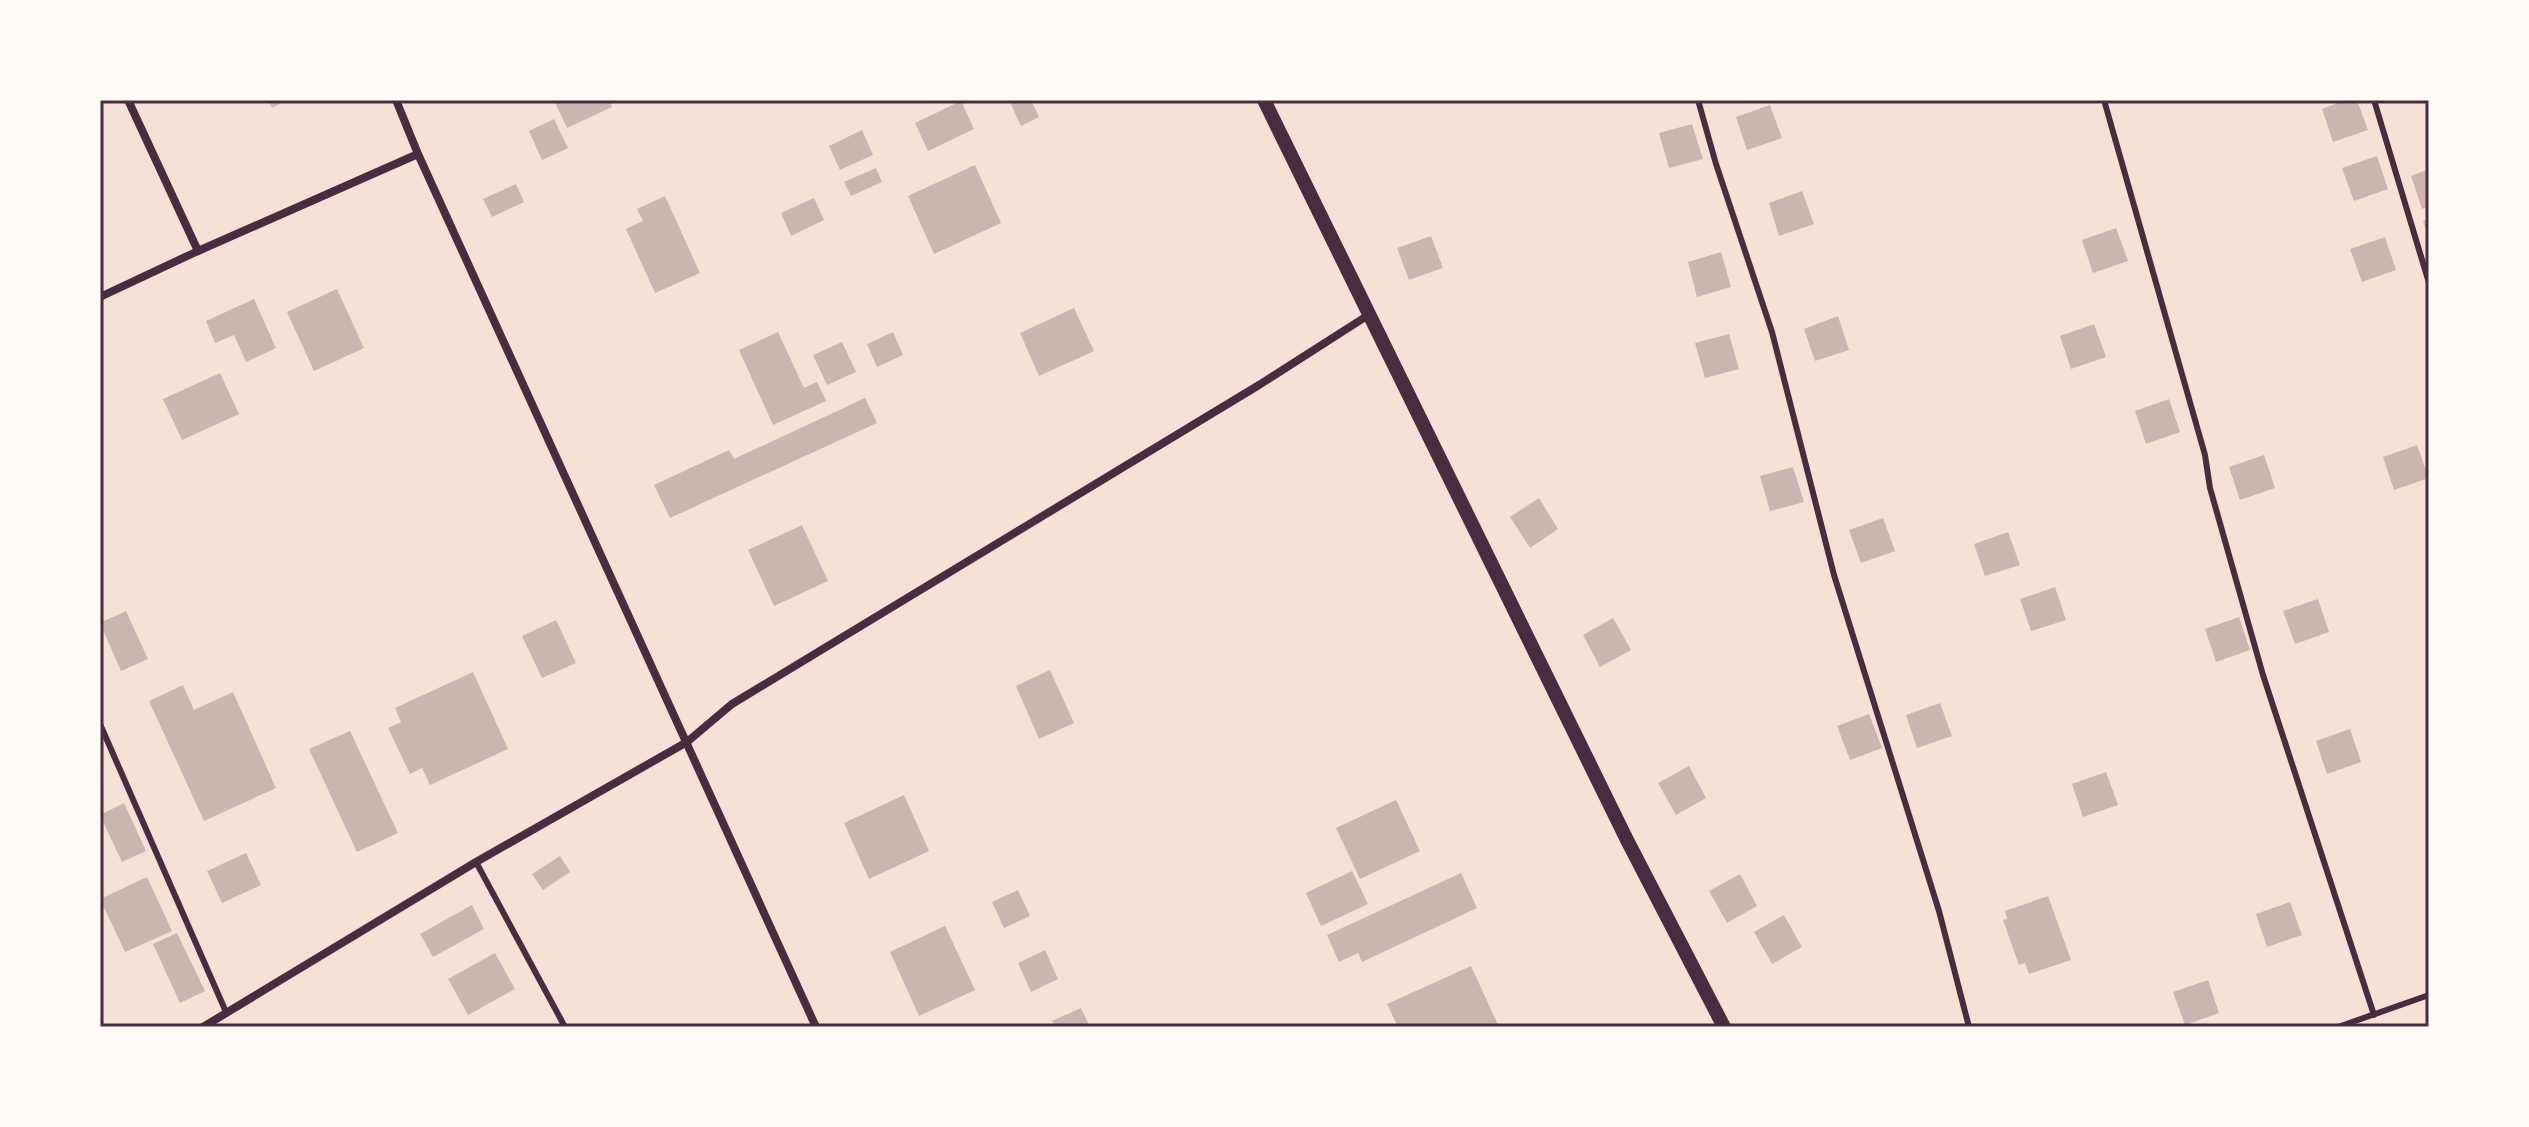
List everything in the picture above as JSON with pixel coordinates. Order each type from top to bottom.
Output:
[{"type":"street","points":[[128,100],[198,251]]},
{"type":"street","points":[[396,100],[816,1027]]},
{"type":"street","points":[[1264,100],[1627,840],[1724,1027]]},
{"type":"street","points":[[100,297],[418,154]]},
{"type":"street","points":[[203,1027],[476,862],[687,742],[732,704],[1259,385],[1370,314]]},
{"type":"lane","points":[[1698,100],[1772,332],[1834,575],[1939,911],[1969,1027]]},
{"type":"lane","points":[[2104,100],[2205,455],[2210,488],[2263,675],[2374,1015]]},
{"type":"lane","points":[[2374,100],[2429,283]]},
{"type":"lane","points":[[100,724],[226,1012]]},
{"type":"lane","points":[[476,862],[565,1027]]},
{"type":"lane","points":[[2338,1027],[2429,995]]},
{"type":"building","points":[[269,100],[288,100],[272,108]]},
{"type":"building","points":[[554,100],[609,100],[612,107],[567,128]]},
{"type":"building","points":[[1009,100],[1031,100],[1039,117],[1021,126]]},
{"type":"building","points":[[2346,100],[2357,100],[2368,130],[2333,142],[2322,109]]},
{"type":"building","points":[[961,101],[974,129],[928,151],[915,123]]},
{"type":"building","points":[[1770,105],[1782,138],[1747,150],[1736,117]]},
{"type":"building","points":[[554,119],[568,148],[542,160],[529,131]]},
{"type":"building","points":[[1692,124],[1703,159],[1669,168],[1659,133]]},
{"type":"building","points":[[862,130],[873,155],[840,170],[829,146]]},
{"type":"building","points":[[2377,156],[2388,189],[2354,201],[2342,168]]},
{"type":"building","points":[[975,165],[1001,223],[934,254],[908,196]]},
{"type":"building","points":[[876,168],[882,182],[851,196],[844,182]]},
{"type":"building","points":[[2429,169],[2429,206],[2422,209],[2411,176]]},
{"type":"building","points":[[516,184],[524,202],[492,217],[483,199]]},
{"type":"building","points":[[1802,191],[1814,224],[1779,236],[1769,203]]},
{"type":"building","points":[[665,196],[700,273],[655,293],[626,229],[643,221],[637,209]]},
{"type":"building","points":[[814,198],[824,220],[791,236],[781,213]]},
{"type":"building","points":[[2429,219],[2429,238],[2423,221]]},
{"type":"building","points":[[2116,228],[2128,261],[2093,273],[2082,240]]},
{"type":"building","points":[[1431,236],[1443,268],[1409,280],[1397,248]]},
{"type":"building","points":[[2385,237],[2396,270],[2362,282],[2350,249]]},
{"type":"building","points":[[1721,252],[1731,287],[1697,297],[1688,262]]},
{"type":"building","points":[[337,289],[364,348],[314,371],[287,312]]},
{"type":"building","points":[[254,299],[276,348],[246,362],[234,335],[215,343],[206,321]]},
{"type":"building","points":[[1074,308],[1094,351],[1039,376],[1020,333]]},
{"type":"building","points":[[1838,316],[1849,350],[1815,361],[1804,329]]},
{"type":"building","points":[[2094,324],[2106,357],[2071,369],[2060,336]]},
{"type":"building","points":[[778,332],[804,388],[817,382],[826,401],[773,425],[739,350]]},
{"type":"building","points":[[893,332],[903,355],[877,367],[867,344]]},
{"type":"building","points":[[1729,334],[1739,369],[1705,378],[1695,343]]},
{"type":"building","points":[[842,342],[856,372],[827,385],[813,355]]},
{"type":"building","points":[[220,373],[239,414],[182,440],[163,399]]},
{"type":"building","points":[[865,398],[877,423],[670,518],[654,485],[729,450],[734,459]]},
{"type":"building","points":[[2169,399],[2180,432],[2146,444],[2135,411]]},
{"type":"building","points":[[2417,445],[2429,478],[2394,490],[2383,457]]},
{"type":"building","points":[[2264,455],[2275,488],[2240,500],[2229,467]]},
{"type":"building","points":[[1793,467],[1804,502],[1770,511],[1760,476]]},
{"type":"building","points":[[1539,498],[1558,529],[1530,548],[1510,517]]},
{"type":"building","points":[[1883,518],[1895,551],[1861,563],[1849,530]]},
{"type":"building","points":[[802,525],[828,581],[774,606],[748,550]]},
{"type":"building","points":[[2008,532],[2020,565],[1985,576],[1974,544]]},
{"type":"building","points":[[2055,587],[2066,620],[2031,631],[2020,599]]},
{"type":"building","points":[[2318,599],[2329,632],[2295,644],[2283,611]]},
{"type":"building","points":[[126,611],[148,659],[121,671],[100,623]]},
{"type":"building","points":[[2239,617],[2250,650],[2216,662],[2205,629]]},
{"type":"building","points":[[1613,618],[1631,650],[1600,667],[1583,635]]},
{"type":"building","points":[[556,620],[576,663],[542,678],[522,636]]},
{"type":"building","points":[[1050,670],[1074,723],[1039,739],[1016,686]]},
{"type":"building","points":[[473,672],[508,749],[430,785],[422,768],[410,774],[388,728],[401,722],[395,708]]},
{"type":"building","points":[[183,685],[194,710],[233,692],[276,788],[204,821],[149,701]]},
{"type":"building","points":[[1940,703],[1952,736],[1917,748],[1906,715]]},
{"type":"building","points":[[1869,714],[1882,748],[1850,760],[1837,726]]},
{"type":"building","points":[[2350,729],[2361,762],[2327,774],[2316,741]]},
{"type":"building","points":[[350,731],[398,833],[357,852],[309,749]]},
{"type":"building","points":[[1689,766],[1706,798],[1676,815],[1658,783]]},
{"type":"building","points":[[2106,772],[2118,805],[2083,817],[2072,784]]},
{"type":"building","points":[[904,795],[929,851],[869,879],[844,823]]},
{"type":"building","points":[[1396,800],[1420,851],[1360,879],[1336,828]]},
{"type":"building","points":[[124,803],[146,851],[122,862],[100,815]]},
{"type":"building","points":[[246,853],[261,885],[222,903],[207,871]]},
{"type":"building","points":[[560,856],[570,872],[543,890],[532,874]]},
{"type":"building","points":[[1352,871],[1368,904],[1321,926],[1306,893]]},
{"type":"building","points":[[1461,873],[1477,908],[1362,962],[1358,953],[1339,962],[1327,935]]},
{"type":"building","points":[[1740,874],[1757,906],[1727,923],[1709,891]]},
{"type":"building","points":[[147,877],[172,931],[125,952],[100,899]]},
{"type":"building","points":[[1018,890],[1030,916],[1004,928],[992,902]]},
{"type":"building","points":[[2048,896],[2071,960],[2029,974],[2025,963],[2019,965],[2003,920],[2007,919],[2005,911]]},
{"type":"building","points":[[2290,902],[2302,935],[2267,947],[2256,914]]},
{"type":"building","points":[[472,905],[484,929],[433,957],[420,934]]},
{"type":"building","points":[[1784,915],[1802,947],[1772,964],[1754,932]]},
{"type":"building","points":[[945,926],[975,990],[919,1016],[890,952]]},
{"type":"building","points":[[177,933],[205,991],[180,1003],[153,944]]},
{"type":"building","points":[[1045,950],[1058,979],[1031,992],[1018,963]]},
{"type":"building","points":[[495,953],[515,989],[468,1015],[448,979]]},
{"type":"building","points":[[1471,966],[1499,1027],[1398,1027],[1387,1004]]},
{"type":"building","points":[[2208,980],[2219,1013],[2185,1025],[2173,992]]},
{"type":"building","points":[[1081,1008],[1090,1027],[1055,1027],[1052,1021]]}]
